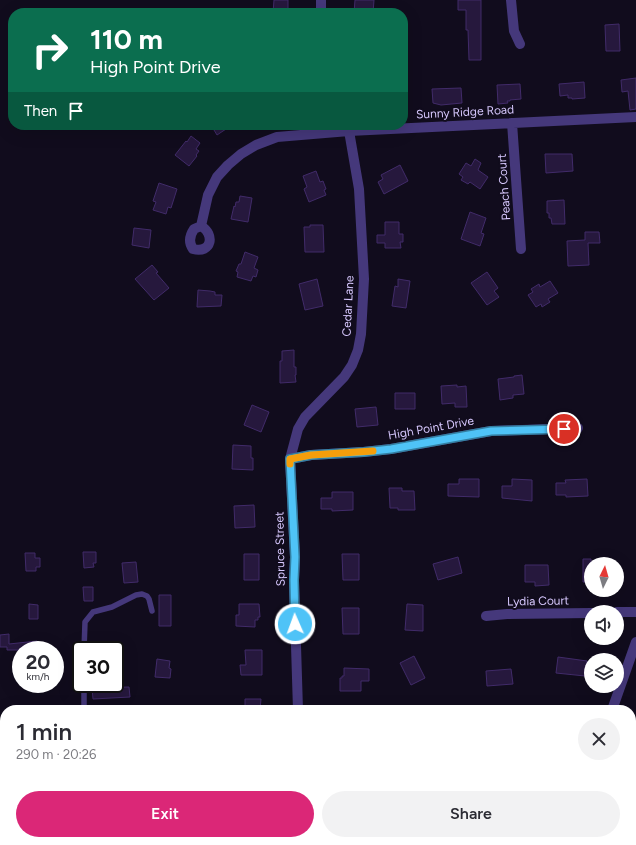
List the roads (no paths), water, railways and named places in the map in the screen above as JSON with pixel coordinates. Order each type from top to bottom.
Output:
[{"type":"street","points":[[511,0],[514,31],[520,44]]},
{"type":"street","name":"Sunny Ridge Road","points":[[408,126],[636,117]]},
{"type":"street","name":"Peach Court","points":[[512,123],[521,249]]},
{"type":"street","name":"Sunny Ridge Road","points":[[201,226],[208,195],[217,177],[228,164],[241,154],[256,145],[277,137],[332,130]]},
{"type":"street","name":"Cedar Lane","points":[[290,459],[298,430],[305,417],[344,377],[352,365],[358,350],[361,334],[364,279],[359,189],[348,130]]},
{"type":"street","name":"High Point Drive","points":[[290,459],[311,455],[391,449],[491,431],[578,428]]},
{"type":"street","name":"Spruce Street","points":[[290,459],[295,557],[294,580],[298,705]]},
{"type":"street","points":[[624,612],[636,612]]},
{"type":"street","name":"Lydia Court","points":[[486,616],[507,614],[584,613]]},
{"type":"street","points":[[614,705],[636,642]]},
{"type":"lane","points":[[84,641],[85,622],[94,612],[112,607],[136,595],[142,594],[150,599],[152,610]]},
{"type":"lane","points":[[84,693],[84,705]]}]
